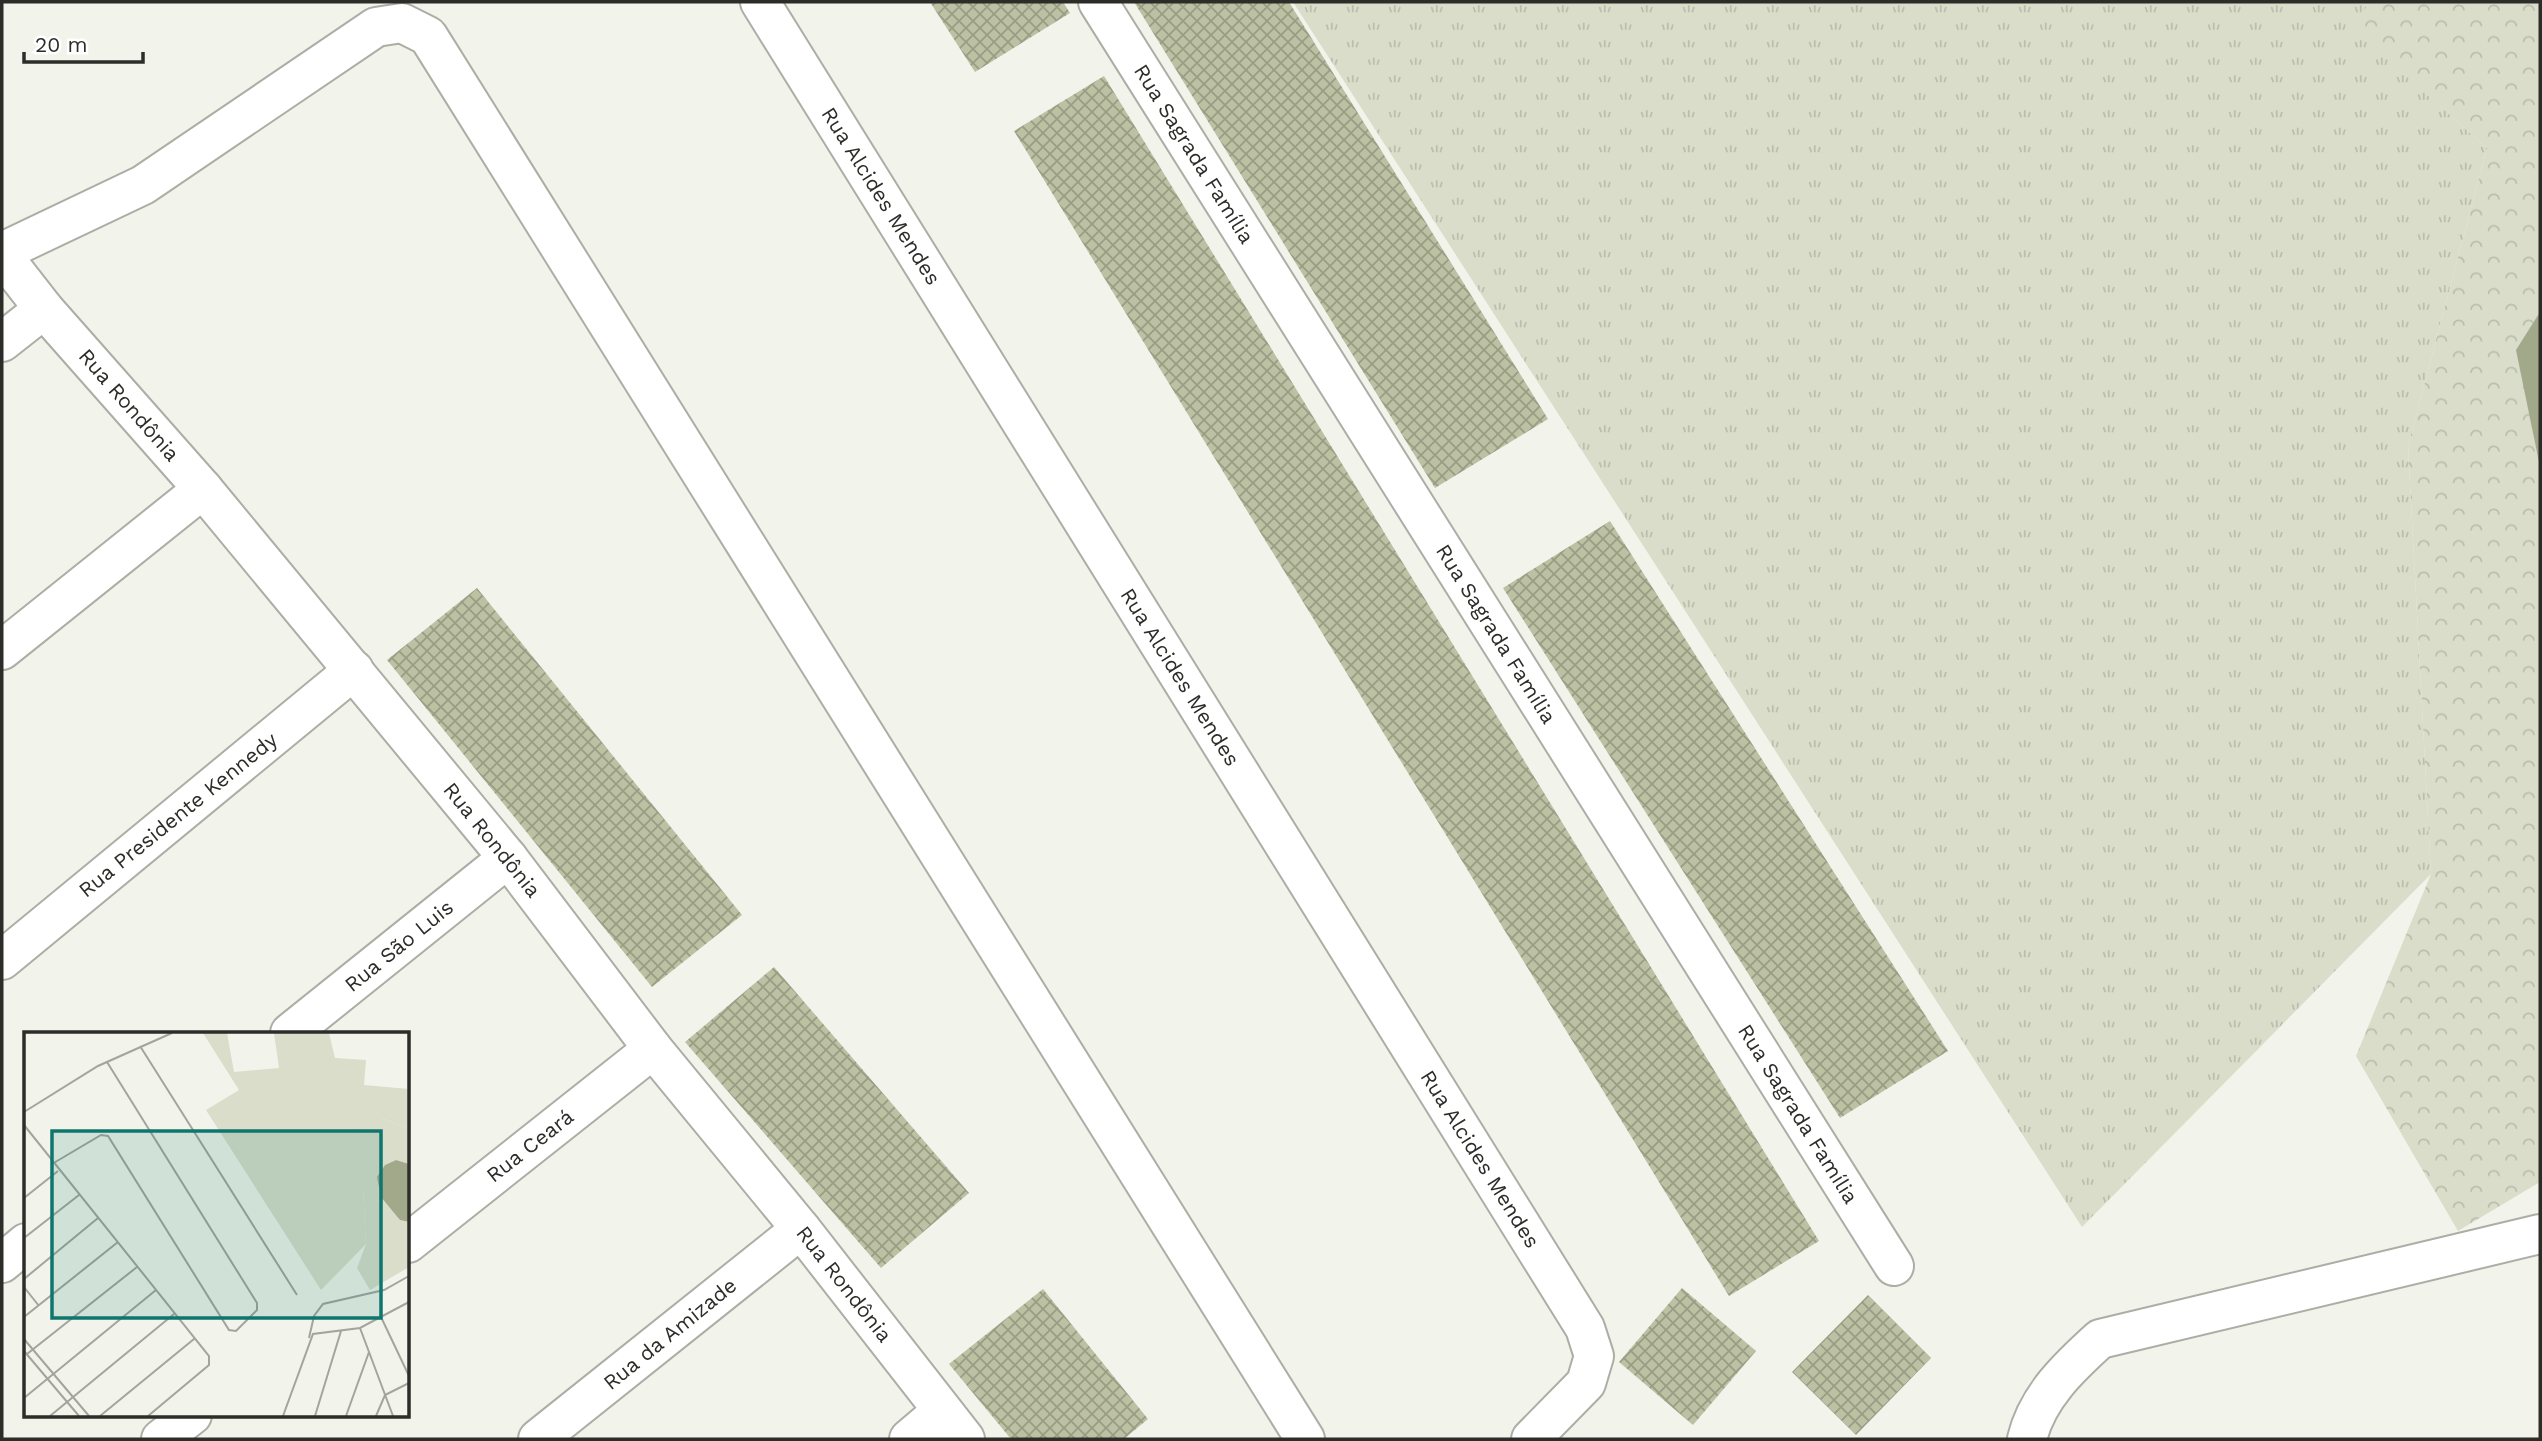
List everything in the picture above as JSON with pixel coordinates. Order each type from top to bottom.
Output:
[{"type":"street","name":"Rua Alcides Mendes","points":[[760,2],[1585,1328],[1594,1356],[1586,1383],[1531,1439]]},
{"type":"street","name":"Rua Sagrada Família","points":[[1098,2],[1894,1266]]},
{"type":"street","points":[[2,253],[143,185],[376,27],[402,23],[428,36],[1305,1439]]},
{"type":"street","name":"Rua Rondônia","points":[[2,253],[44,309],[203,489],[508,858],[653,1048],[801,1229],[953,1425]]},
{"type":"street","points":[[2,342],[44,309]]},
{"type":"street","points":[[2,650],[203,489]]},
{"type":"street","name":"Rua Presidente Kennedy","points":[[2,960],[354,670]]},
{"type":"street","name":"Rua São Luis","points":[[291,1032],[508,858]]},
{"type":"street","name":"Rua Ceará","points":[[410,1241],[653,1048]]},
{"type":"street","name":"Rua da Amizade","points":[[538,1439],[801,1229]]},
{"type":"street","points":[[2026,1439],[2030,1427],[2059,1377],[2099,1339],[2540,1234]]},
{"type":"street","points":[[2,1263],[24,1245]]},
{"type":"street","points":[[161,1439],[191,1416]]},
{"type":"street","points":[[909,1439],[953,1425]]},
{"type":"green space","points":[[1293,2],[2370,2],[2353,28],[2487,148],[2408,446],[2431,874],[2082,1227]]},
{"type":"green space","points":[[2370,2],[2540,2],[2540,312],[2517,350],[2540,467],[2540,1182],[2458,1231],[2356,1056],[2431,874],[2408,446],[2487,148],[2352,28]]},
{"type":"shaded area","points":[[2540,312],[2540,467],[2516,350]]},
{"type":"building","points":[[930,2],[1063,2],[1070,13],[975,72]]},
{"type":"building","points":[[1134,2],[1289,2],[1548,419],[1435,488]]},
{"type":"building","points":[[1104,76],[1819,1241],[1729,1296],[1014,131]]},
{"type":"building","points":[[1610,521],[1948,1051],[1840,1118],[1503,588]]},
{"type":"building","points":[[477,588],[742,915],[652,987],[387,660]]},
{"type":"building","points":[[774,967],[969,1193],[881,1268],[685,1042]]},
{"type":"building","points":[[1682,1288],[1756,1351],[1693,1425],[1619,1362]]},
{"type":"building","points":[[1043,1289],[1148,1419],[1124,1439],[1011,1439],[949,1364]]},
{"type":"building","points":[[1868,1295],[1931,1358],[1856,1435],[1792,1372]]}]
